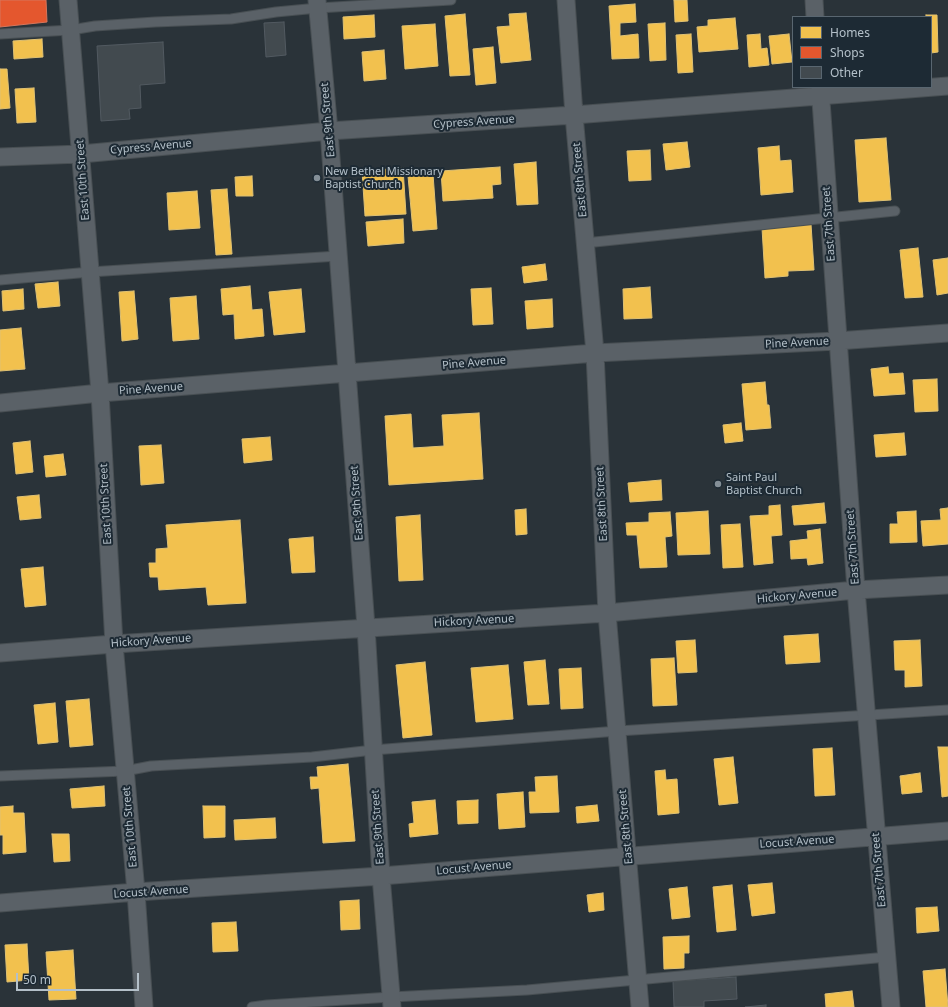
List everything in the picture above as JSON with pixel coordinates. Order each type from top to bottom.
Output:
[{"type":"street","name":"East 10th Street","points":[[68,0],[100,393],[114,644],[136,892],[144,1007]]},
{"type":"street","name":"East 8th Street","points":[[566,0],[574,115],[595,353],[607,613],[640,1007]]},
{"type":"street","points":[[814,0],[815,16]]},
{"type":"street","name":"East 9th Street","points":[[318,4],[329,131],[366,628],[382,876],[392,1002]]},
{"type":"street","name":"Cypress Avenue","points":[[932,87],[948,86]]},
{"type":"street","name":"Cypress Avenue","points":[[0,157],[81,154],[329,131],[574,115],[820,91],[897,88]]},
{"type":"street","name":"East 7th Street","points":[[820,91],[856,590],[891,1007]]},
{"type":"street","name":"Pine Avenue","points":[[0,403],[100,393],[595,353],[837,341],[948,333]]},
{"type":"street","name":"Hickory Avenue","points":[[0,653],[114,644],[607,613],[856,590],[948,585]]},
{"type":"street","name":"Locust Avenue","points":[[0,903],[136,892],[382,876],[948,831]]},
{"type":"lane","points":[[0,34],[71,30],[95,26],[155,22],[231,19],[318,4],[451,0]]},
{"type":"lane","points":[[585,243],[895,211]]},
{"type":"lane","points":[[0,280],[90,272],[338,256]]},
{"type":"lane","points":[[0,776],[125,771],[151,766],[312,757],[374,750],[618,731],[948,710]]},
{"type":"lane","points":[[252,1007],[267,1005],[392,1002],[887,957]]},
{"type":"building: Homes","points":[[674,0],[687,0],[688,21],[675,22]]},
{"type":"building: Homes","points":[[635,4],[636,22],[620,23],[620,36],[638,34],[639,58],[612,59],[609,6]]},
{"type":"building: Homes","points":[[526,13],[531,60],[501,63],[497,27],[510,26],[509,14]]},
{"type":"building: Homes","points":[[465,14],[470,75],[450,76],[445,16]]},
{"type":"building: Homes","points":[[374,15],[375,37],[344,39],[343,17]]},
{"type":"building: Homes","points":[[937,15],[938,52],[932,53],[932,16],[926,16]]},
{"type":"building: Homes","points":[[735,18],[738,49],[699,52],[697,27],[708,26],[708,20]]},
{"type":"building: Homes","points":[[665,23],[666,60],[650,61],[648,24]]},
{"type":"building: Homes","points":[[435,24],[438,66],[405,69],[402,26]]},
{"type":"building: Homes","points":[[691,34],[693,72],[678,73],[676,35]]},
{"type":"building: Homes","points":[[760,34],[761,49],[767,48],[769,65],[749,67],[747,35]]},
{"type":"building: Homes","points":[[789,34],[792,62],[772,64],[769,36]]},
{"type":"building: Homes","points":[[42,39],[43,57],[14,59],[13,41]]},
{"type":"building: Homes","points":[[493,47],[496,83],[476,85],[473,49]]},
{"type":"building: Homes","points":[[384,50],[386,79],[364,81],[362,52]]},
{"type":"building: Homes","points":[[0,69],[7,69],[10,108],[0,109]]},
{"type":"building: Homes","points":[[34,88],[36,122],[17,123],[15,89]]},
{"type":"building: Homes","points":[[886,138],[891,200],[859,202],[855,140]]},
{"type":"building: Homes","points":[[687,142],[690,167],[666,170],[663,144]]},
{"type":"building: Homes","points":[[779,146],[780,161],[791,160],[793,192],[761,195],[758,148]]},
{"type":"building: Homes","points":[[650,150],[651,180],[629,181],[627,151]]},
{"type":"building: Homes","points":[[536,162],[538,204],[517,205],[514,164]]},
{"type":"building: Homes","points":[[500,167],[501,184],[492,185],[493,198],[443,201],[441,171]]},
{"type":"building: Homes","points":[[403,168],[406,214],[365,216],[362,171]]},
{"type":"building: Homes","points":[[433,174],[437,229],[413,231],[408,176]]},
{"type":"building: Homes","points":[[252,176],[253,196],[236,196],[235,177]]},
{"type":"building: Homes","points":[[227,189],[232,254],[216,255],[211,190]]},
{"type":"building: Homes","points":[[197,191],[200,228],[169,230],[167,193]]},
{"type":"building: Homes","points":[[403,219],[404,243],[368,246],[366,222]]},
{"type":"building: Homes","points":[[811,224],[814,270],[788,271],[788,276],[765,278],[762,228]]},
{"type":"building: Homes","points":[[918,248],[923,297],[905,298],[900,250]]},
{"type":"building: Homes","points":[[948,258],[948,293],[937,295],[933,260]]},
{"type":"building: Homes","points":[[545,264],[547,280],[524,283],[522,267]]},
{"type":"building: Homes","points":[[58,282],[60,306],[38,308],[35,284]]},
{"type":"building: Homes","points":[[250,286],[252,310],[262,309],[264,336],[235,339],[234,314],[223,315],[221,289]]},
{"type":"building: Homes","points":[[650,287],[652,318],[624,319],[623,289]]},
{"type":"building: Homes","points":[[491,288],[493,324],[473,325],[471,289]]},
{"type":"building: Homes","points":[[23,289],[24,309],[3,311],[2,291]]},
{"type":"building: Homes","points":[[301,289],[305,332],[274,335],[269,292]]},
{"type":"building: Homes","points":[[134,291],[138,339],[122,341],[119,292]]},
{"type":"building: Homes","points":[[196,296],[199,339],[173,341],[170,298]]},
{"type":"building: Homes","points":[[552,299],[553,327],[527,329],[525,301]]},
{"type":"building: Homes","points":[[21,328],[25,369],[0,371],[0,330]]},
{"type":"building: Homes","points":[[888,367],[889,374],[903,373],[905,394],[874,396],[871,369]]},
{"type":"building: Homes","points":[[937,379],[938,411],[915,412],[913,380]]},
{"type":"building: Homes","points":[[765,382],[771,428],[746,430],[742,384]]},
{"type":"building: Homes","points":[[479,413],[483,479],[389,485],[385,416],[411,414],[413,448],[444,446],[442,415]]},
{"type":"building: Homes","points":[[741,423],[743,441],[725,443],[723,425]]},
{"type":"building: Homes","points":[[904,433],[906,455],[876,457],[874,435]]},
{"type":"building: Homes","points":[[270,437],[272,460],[244,463],[242,439]]},
{"type":"building: Homes","points":[[30,441],[33,472],[16,474],[13,443]]},
{"type":"building: Homes","points":[[161,445],[164,483],[141,485],[139,446]]},
{"type":"building: Homes","points":[[63,454],[66,475],[46,477],[44,456]]},
{"type":"building: Homes","points":[[661,480],[662,500],[630,502],[628,483]]},
{"type":"building: Homes","points":[[39,495],[41,518],[20,520],[17,497]]},
{"type":"building: Homes","points":[[824,503],[826,523],[794,525],[792,506]]},
{"type":"building: Homes","points":[[780,505],[782,535],[771,536],[773,563],[754,565],[750,516],[769,515],[769,506]]},
{"type":"building: Homes","points":[[948,508],[948,544],[923,546],[921,521],[941,520],[940,509]]},
{"type":"building: Homes","points":[[526,509],[527,534],[516,535],[515,510]]},
{"type":"building: Homes","points":[[708,511],[710,554],[678,555],[676,513]]},
{"type":"building: Homes","points":[[916,511],[917,542],[890,543],[890,524],[898,524],[897,512]]},
{"type":"building: Homes","points":[[670,512],[672,536],[665,537],[667,567],[640,568],[637,535],[627,535],[626,523],[649,522],[649,513]]},
{"type":"building: Homes","points":[[420,515],[423,580],[399,581],[396,517]]},
{"type":"building: Homes","points":[[240,520],[246,603],[208,605],[206,587],[159,590],[158,577],[150,577],[149,563],[156,563],[156,549],[168,548],[166,525]]},
{"type":"building: Homes","points":[[740,524],[743,567],[723,568],[721,525]]},
{"type":"building: Homes","points":[[820,529],[823,563],[808,565],[807,558],[791,559],[790,541],[808,539],[807,531]]},
{"type":"building: Homes","points":[[313,537],[315,572],[292,573],[289,539]]},
{"type":"building: Homes","points":[[43,567],[46,605],[25,607],[21,569]]},
{"type":"building: Homes","points":[[818,634],[820,662],[786,664],[784,636]]},
{"type":"building: Homes","points":[[695,640],[697,672],[678,673],[676,641]]},
{"type":"building: Homes","points":[[920,640],[922,686],[905,687],[905,670],[895,670],[894,641]]},
{"type":"building: Homes","points":[[674,658],[677,705],[653,706],[651,659]]},
{"type":"building: Homes","points":[[545,660],[549,704],[528,705],[524,662]]},
{"type":"building: Homes","points":[[425,662],[432,735],[403,738],[396,665]]},
{"type":"building: Homes","points":[[508,665],[513,719],[476,722],[471,668]]},
{"type":"building: Homes","points":[[581,668],[583,708],[561,709],[559,669]]},
{"type":"building: Homes","points":[[89,699],[93,745],[70,747],[66,701]]},
{"type":"building: Homes","points":[[55,703],[58,742],[38,744],[34,705]]},
{"type":"building: Homes","points":[[938,747],[948,747],[948,796],[942,797]]},
{"type":"building: Homes","points":[[832,748],[835,795],[815,796],[813,749]]},
{"type":"building: Homes","points":[[733,757],[738,803],[719,805],[714,759]]},
{"type":"building: Homes","points":[[348,764],[355,841],[323,843],[319,788],[311,789],[310,777],[318,777],[317,767]]},
{"type":"building: Homes","points":[[665,770],[666,780],[677,779],[679,813],[658,815],[655,771]]},
{"type":"building: Homes","points":[[920,773],[922,792],[902,794],[900,776]]},
{"type":"building: Homes","points":[[557,776],[559,812],[530,813],[529,792],[536,792],[535,777]]},
{"type":"building: Homes","points":[[104,786],[105,806],[72,808],[70,789]]},
{"type":"building: Homes","points":[[523,792],[525,827],[499,829],[497,794]]},
{"type":"building: Homes","points":[[435,800],[438,834],[410,837],[409,824],[414,823],[412,802]]},
{"type":"building: Homes","points":[[478,800],[478,823],[458,824],[457,801]]},
{"type":"building: Homes","points":[[597,805],[599,821],[577,823],[576,807]]},
{"type":"building: Homes","points":[[13,806],[13,813],[24,813],[26,852],[3,854],[3,835],[0,835],[0,807]]},
{"type":"building: Homes","points":[[203,806],[225,806],[225,837],[204,838]]},
{"type":"building: Homes","points":[[275,818],[276,838],[235,840],[234,820]]},
{"type":"building: Homes","points":[[52,834],[69,834],[70,861],[54,862]]},
{"type":"building: Homes","points":[[772,883],[775,913],[752,916],[748,885]]},
{"type":"building: Homes","points":[[732,885],[736,930],[717,932],[713,887]]},
{"type":"building: Homes","points":[[687,887],[690,917],[672,919],[669,889]]},
{"type":"building: Homes","points":[[603,893],[604,910],[589,912],[587,895]]},
{"type":"building: Homes","points":[[359,900],[360,929],[341,930],[340,901]]},
{"type":"building: Homes","points":[[937,907],[939,931],[917,933],[916,908]]},
{"type":"building: Homes","points":[[236,922],[238,951],[213,952],[212,923]]},
{"type":"building: Homes","points":[[689,936],[689,953],[684,953],[684,968],[664,969],[663,937]]},
{"type":"building: Homes","points":[[27,944],[29,980],[7,982],[5,945]]},
{"type":"building: Homes","points":[[73,950],[76,999],[49,1000],[46,952]]},
{"type":"building: Homes","points":[[945,969],[948,1007],[926,1007],[923,971]]},
{"type":"building: Homes","points":[[852,991],[854,1007],[826,1007],[825,994]]},
{"type":"building: Shops","points":[[0,0],[46,0],[47,22],[0,27]]},
{"type":"building: Other","points":[[284,22],[286,55],[266,57],[264,23]]},
{"type":"building: Other","points":[[163,42],[165,83],[140,85],[141,108],[129,109],[130,119],[101,121],[97,46]]},
{"type":"building: Other","points":[[736,977],[737,999],[704,1001],[704,1007],[674,1007],[673,981]]},
{"type":"building: Other","points":[[766,1005],[766,1007],[745,1007]]},
{"type":"place","name":"New Bethel Missionary Baptist Church","points":[[317,178]]},
{"type":"place","name":"Saint Paul Baptist Church","points":[[718,484]]}]
